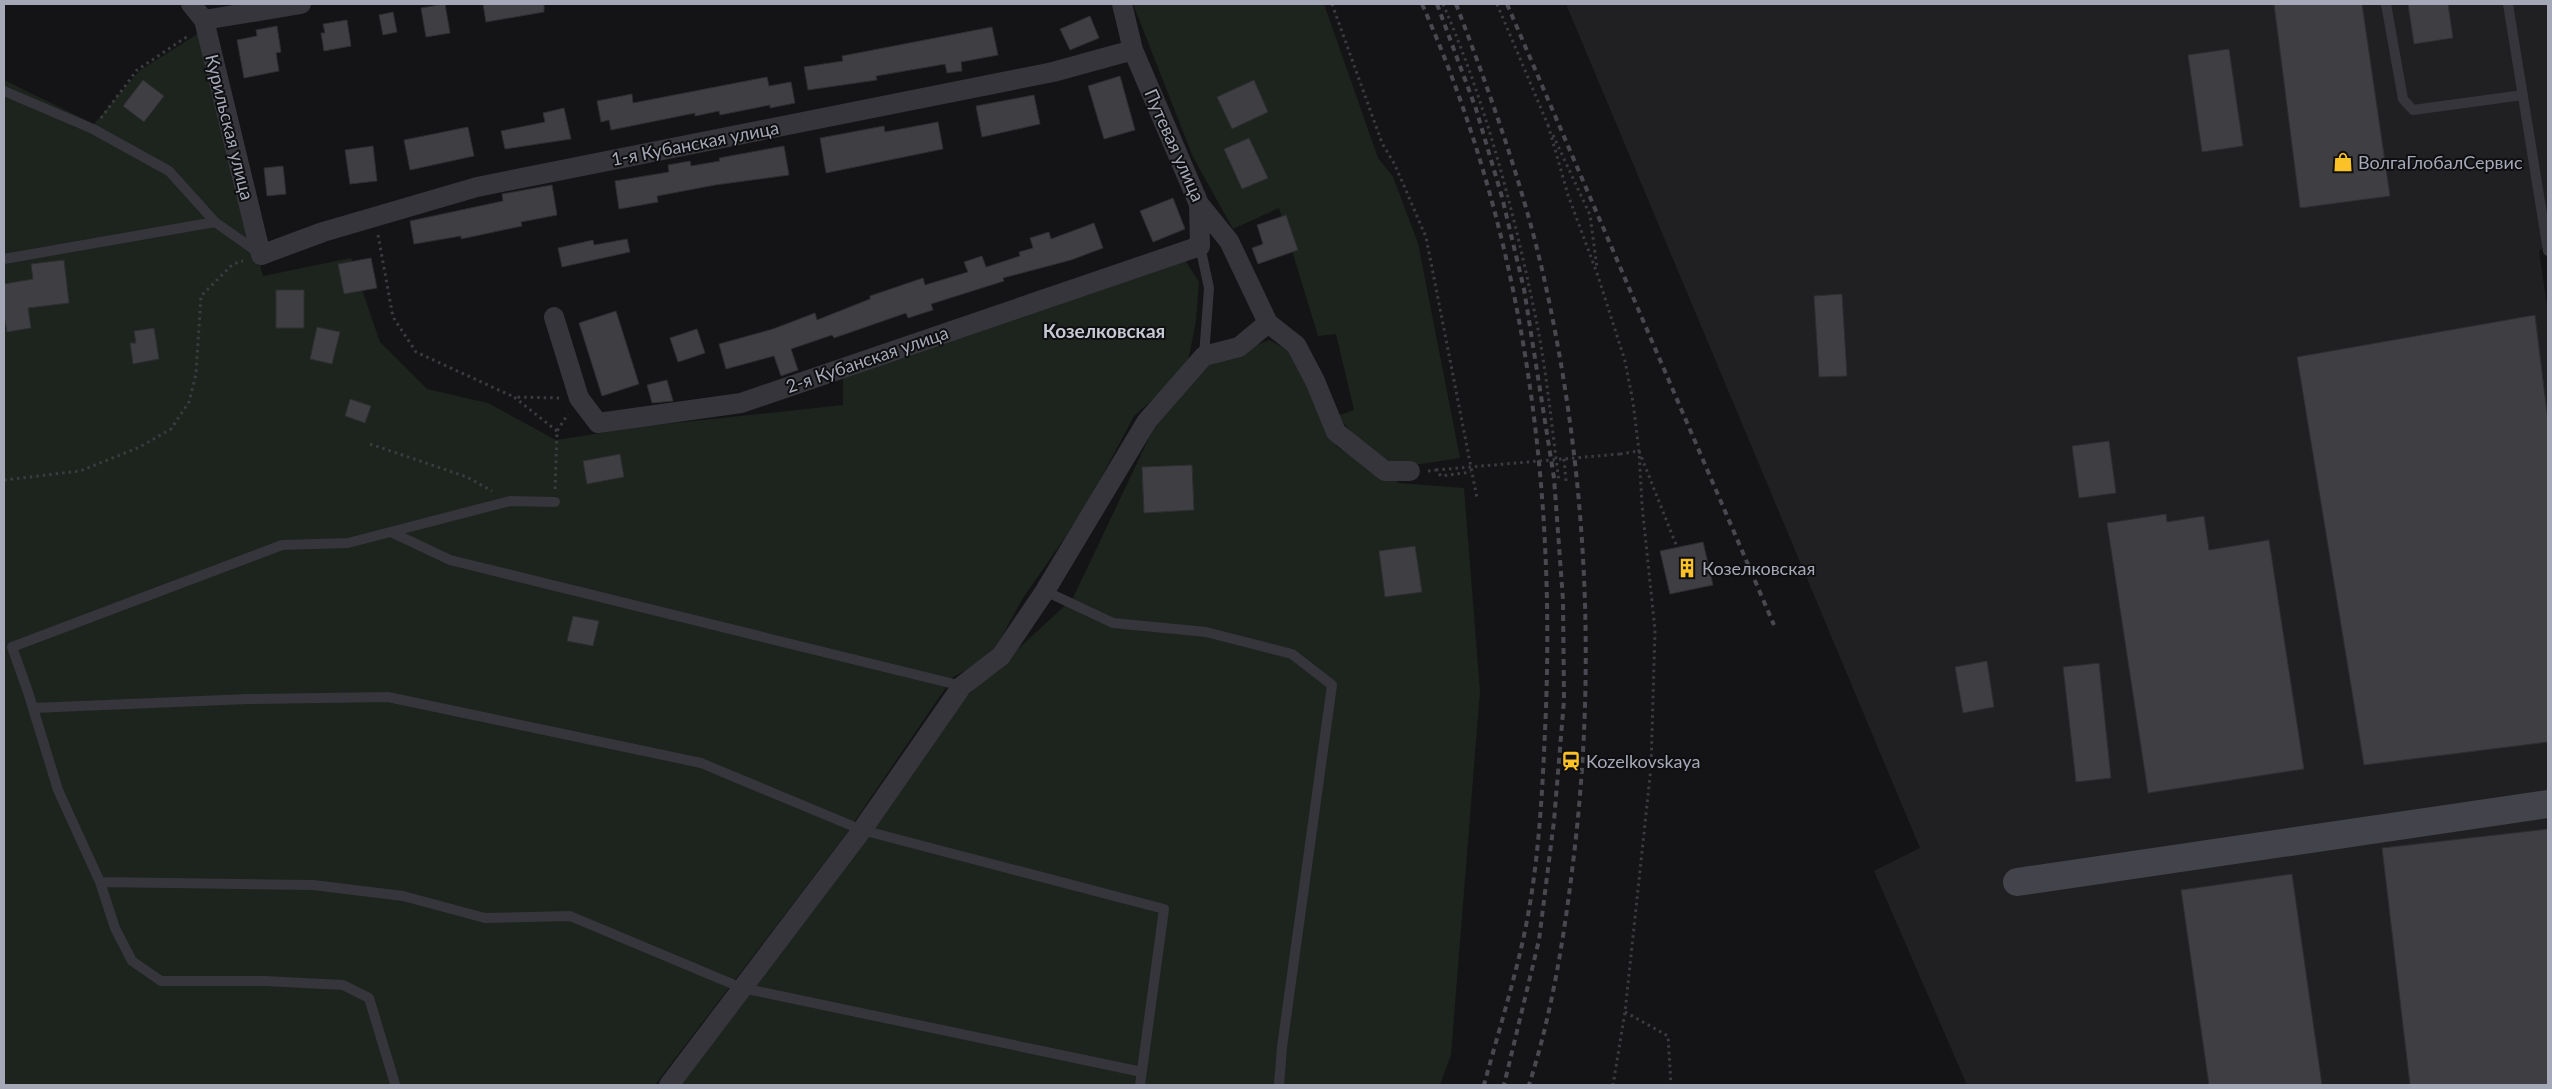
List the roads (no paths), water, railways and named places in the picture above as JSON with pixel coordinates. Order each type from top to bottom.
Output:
[{"type":"street","name":"Курильская улица","points":[[191,4],[204,23],[261,255]]},
{"type":"street","points":[[204,23],[301,4]]},
{"type":"street","name":"Путевая улица","points":[[1122,4],[1133,50],[1199,204],[1229,241],[1268,323],[1296,344],[1315,381],[1336,432],[1385,471],[1410,471]]},
{"type":"street","name":"1-я Кубанская улица","points":[[261,255],[322,232],[477,187],[1053,72],[1133,50]]},
{"type":"street","points":[[1199,204],[1200,246]]},
{"type":"street","name":"2-я Кубанская улица","points":[[554,317],[578,398],[598,423],[741,403],[1200,246]]},
{"type":"street","points":[[669,1085],[862,830],[962,686],[1001,656],[1046,591],[1147,421],[1204,356],[1239,347],[1268,323]]},
{"type":"street","points":[[2016,882],[2548,804]]},
{"type":"lane","points":[[2386,4],[2403,98],[2413,110],[2523,95]]},
{"type":"lane","points":[[2508,4],[2548,251]]},
{"type":"lane","points":[[4,91],[93,129],[169,171],[215,222],[261,255]]},
{"type":"lane","points":[[4,259],[215,222]]},
{"type":"lane","points":[[1200,246],[1210,288],[1204,356]]},
{"type":"lane","points":[[396,1085],[369,998],[343,985],[265,981],[161,981],[132,961],[115,928],[100,882],[58,790],[12,647],[282,545],[348,543],[510,501],[555,502]]},
{"type":"lane","points":[[392,533],[450,560],[962,686]]},
{"type":"lane","points":[[1046,591],[1113,623],[1206,632],[1292,654],[1332,685],[1284,1028],[1279,1085]]},
{"type":"lane","points":[[33,708],[248,699],[388,697],[700,763],[862,830],[1164,909],[1140,1085]]},
{"type":"lane","points":[[100,882],[313,885],[403,896],[485,918],[570,916],[742,988],[1142,1072]]},
{"type":"railway","points":[[1422,4],[1457,90],[1486,179],[1508,269],[1526,360],[1538,452],[1545,545],[1547,638],[1545,731],[1536,862],[1523,940],[1484,1085]]},
{"type":"railway","points":[[1437,4],[1476,109],[1502,197],[1524,289],[1554,478],[1563,600],[1564,700],[1554,821],[1539,940],[1504,1085]]},
{"type":"railway","points":[[1456,4],[1516,174],[1544,278],[1559,350],[1570,423],[1584,569],[1585,716],[1573,863],[1566,919],[1551,1003],[1529,1085]]},
{"type":"railway","points":[[1507,4],[1774,625]]},
{"type":"place","name":"ВолгаГлобалСервис","points":[[2343,162]]},
{"type":"place","name":"Козелковская","points":[[1687,568]]},
{"type":"place","name":"Kozelkovskaya","points":[[1571,761]]},
{"type":"district","name":"Козелковская","points":[[1104,330]]}]
